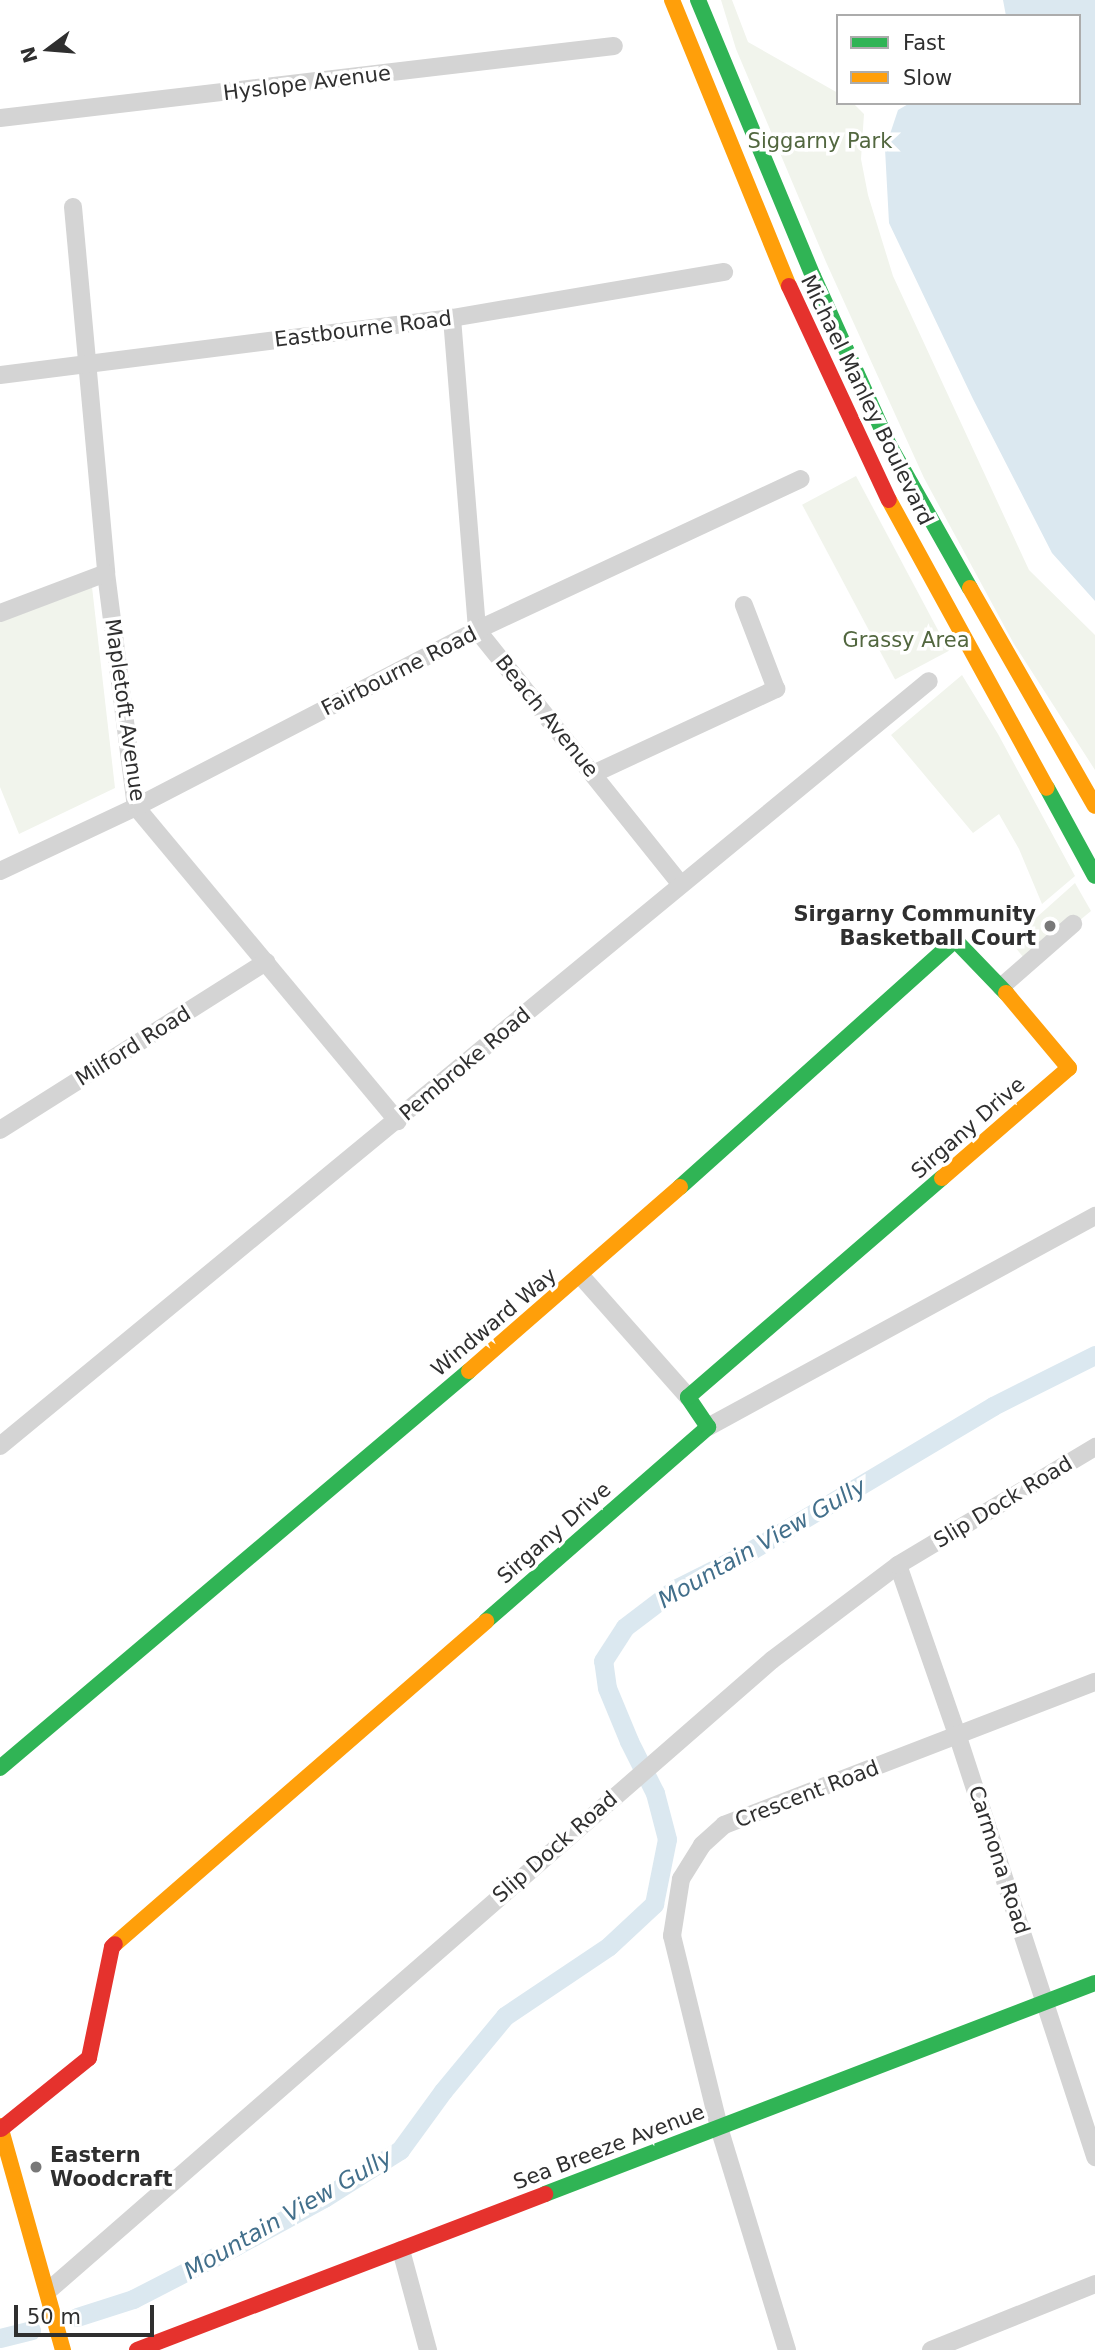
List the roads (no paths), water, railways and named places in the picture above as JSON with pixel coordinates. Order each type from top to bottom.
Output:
[{"type":"main road","name":"Michael Manley Boulevard","points":[[673,0],[785,278],[877,479],[1095,876]]},
{"type":"main road","name":"Michael Manley Boulevard","points":[[698,0],[813,276],[890,445],[1095,806]]},
{"type":"main road","name":"Windward Way","points":[[0,1768],[581,1276],[955,940],[1001,987]]},
{"type":"main road","name":"Sirgany Drive","points":[[688,1397],[1069,1068],[1001,987]]},
{"type":"main road","points":[[688,1397],[708,1427]]},
{"type":"main road","name":"Sirgany Drive","points":[[1,2127],[89,2058],[113,1947],[708,1427]]},
{"type":"main road","name":"Sea Breeze Avenue","points":[[137,2350],[1095,1983]]},
{"type":"main road","points":[[1,2127],[63,2350]]},
{"type":"street","name":"Hyslope Avenue","points":[[0,118],[614,46]]},
{"type":"street","name":"Mapletoft Avenue","points":[[73,207],[106,573],[136,807],[398,1121]]},
{"type":"street","name":"Eastbourne Road","points":[[0,375],[452,318],[724,272]]},
{"type":"street","points":[[452,318],[477,630]]},
{"type":"street","name":"Fairbourne Road","points":[[0,872],[136,807],[477,630],[802,479]]},
{"type":"street","points":[[0,613],[106,573]]},
{"type":"street","points":[[595,773],[776,689],[744,605]]},
{"type":"street","name":"Beach Avenue","points":[[477,630],[595,773],[680,883]]},
{"type":"street","name":"Pembroke Road","points":[[0,1446],[398,1121],[680,883],[929,681]]},
{"type":"street","points":[[1001,987],[1073,924]]},
{"type":"street","name":"Milford Road","points":[[0,1130],[266,962]]},
{"type":"street","points":[[708,1427],[1095,1216]]},
{"type":"street","points":[[581,1276],[688,1397]]},
{"type":"street","name":"Slip Dock Road","points":[[48,2291],[772,1660],[898,1565],[1095,1447]]},
{"type":"street","name":"Carmona Road","points":[[898,1565],[958,1737],[1095,2157]]},
{"type":"street","name":"Crescent Road","points":[[787,2350],[719,2127],[672,1936],[681,1879],[702,1845],[724,1825],[1095,1682]]},
{"type":"street","points":[[401,2250],[428,2350]]},
{"type":"street","points":[[931,2350],[1095,2284]]},
{"type":"waterway","name":"Mountain View Gully","points":[[77,2317],[133,2299],[234,2247],[324,2198],[400,2150],[443,2091],[505,2016],[609,1946],[654,1904],[667,1839],[655,1793],[607,1688],[603,1661],[625,1627],[675,1589],[745,1554],[993,1406],[1095,1355]]},
{"type":"waterway","name":"Mountain View Gully","points":[[0,2338],[31,2330]]},
{"type":"place","name":"Sirgarny Community Basketball Court","points":[[1050,926]]},
{"type":"place","name":"Eastern Woodcraft","points":[[36,2167]]},
{"type":"park label","name":"Siggarny Park","points":[[820,141]]},
{"type":"park label","name":"Grassy Area","points":[[906,640]]}]
